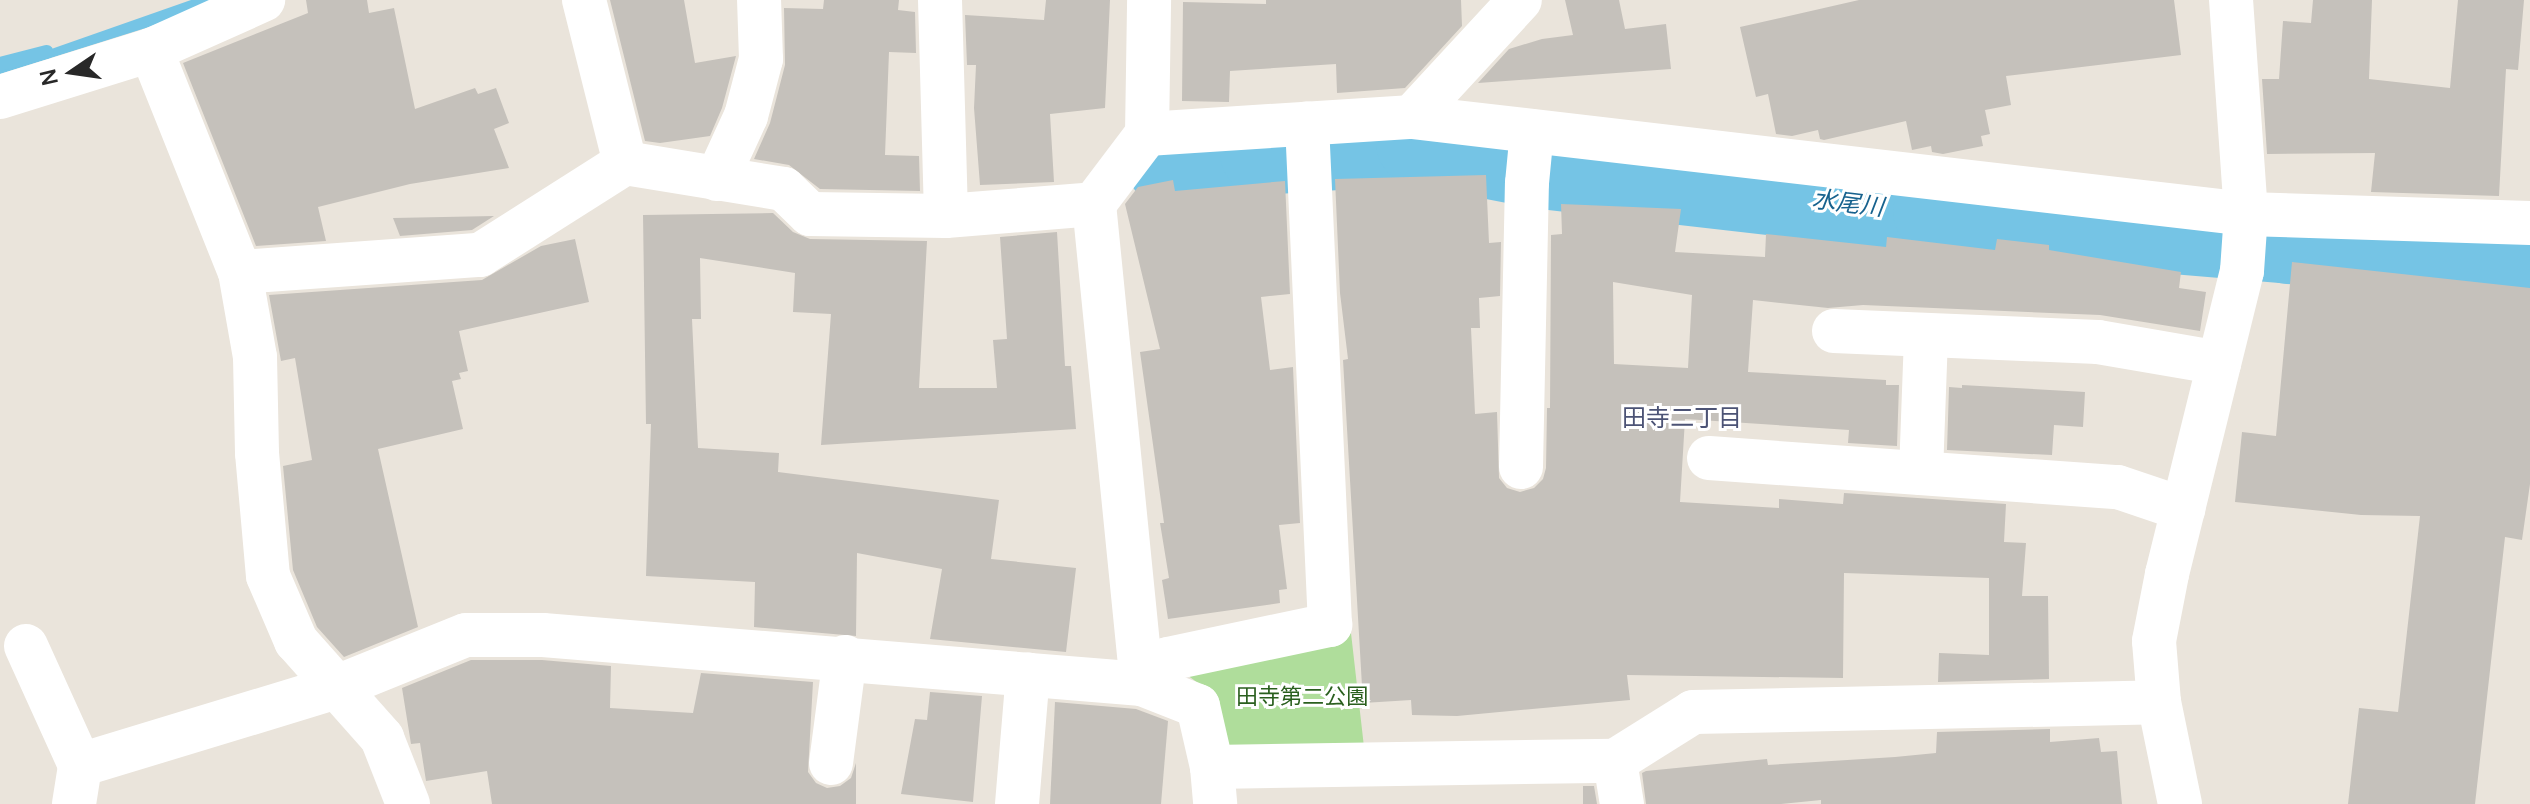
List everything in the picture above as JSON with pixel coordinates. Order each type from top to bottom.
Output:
[{"type":"street","points":[[0,97],[151,50],[263,0]]},
{"type":"street","points":[[584,0],[625,163]]},
{"type":"street","points":[[717,179],[746,116],[761,59],[759,0]]},
{"type":"street","points":[[940,0],[946,216]]},
{"type":"street","points":[[1142,684],[1094,204],[1147,134],[1149,0]]},
{"type":"street","points":[[1412,117],[1520,0]]},
{"type":"street","points":[[2180,804],[2159,702],[2154,641],[2242,271],[2246,219],[2231,0]]},
{"type":"street","points":[[151,50],[240,272],[255,357],[257,453],[268,576],[296,641],[382,738],[408,804]]},
{"type":"street","points":[[1147,134],[1412,117],[2246,219],[2530,223]]},
{"type":"street","points":[[1142,684],[1168,659],[1330,625],[1307,124]]},
{"type":"street","points":[[1521,467],[1527,183],[1532,131]]},
{"type":"street","points":[[240,272],[480,255],[625,163],[784,189],[810,214],[946,216],[1094,204]]},
{"type":"street","points":[[1834,331],[2098,342],[2219,363]]},
{"type":"street","points":[[1921,473],[1926,335]]},
{"type":"street","points":[[1709,458],[2118,487],[2183,509]]},
{"type":"street","points":[[26,646],[77,784],[337,687],[466,635],[543,635],[845,657],[1142,684],[1198,706],[1214,786],[1615,761],[1693,712],[2159,702]]},
{"type":"street","points":[[831,763],[845,657]]},
{"type":"street","points":[[1017,804],[1028,674]]},
{"type":"street","points":[[1615,761],[1622,804]]},
{"type":"green space","name":"田寺第二公園","points":[[1351,633],[1364,747],[1235,749],[1220,740],[1217,697],[1183,672]]},
{"type":"water","points":[[191,0],[217,0],[149,27],[0,74],[0,67]]},
{"type":"building","points":[[306,0],[367,0],[369,13],[394,8],[415,109],[475,88],[478,94],[496,88],[509,123],[494,129],[509,168],[410,184],[318,207],[326,241],[256,246],[183,63],[308,13]]},
{"type":"building","points":[[610,0],[684,0],[695,63],[736,56],[722,108],[710,136],[660,143],[645,141]]},
{"type":"building","points":[[824,0],[899,0],[898,10],[915,12],[916,53],[889,52],[885,155],[919,156],[920,191],[820,189],[789,165],[754,159],[770,123],[785,65],[784,8],[823,9]]},
{"type":"building","points":[[1046,0],[1110,0],[1105,108],[1050,114],[1054,182],[980,185],[974,108],[976,65],[967,65],[965,15],[1044,20]]},
{"type":"building","points":[[1266,0],[1461,0],[1462,26],[1405,88],[1337,93],[1336,64],[1230,71],[1229,102],[1182,101],[1183,2],[1266,4]]},
{"type":"building","points":[[1565,0],[1619,0],[1625,29],[1666,24],[1671,69],[1478,83],[1509,49],[1542,39],[1573,35]]},
{"type":"building","points":[[1859,0],[2174,0],[2181,55],[2006,76],[2011,105],[1985,110],[1990,134],[1981,136],[1983,146],[1943,154],[1932,152],[1931,146],[1912,150],[1906,121],[1824,140],[1820,139],[1818,130],[1792,136],[1776,134],[1768,94],[1756,97],[1740,27]]},
{"type":"building","points":[[2313,0],[2372,0],[2369,79],[2450,88],[2458,0],[2524,0],[2518,70],[2506,69],[2499,196],[2371,192],[2375,153],[2267,154],[2262,79],[2279,79],[2283,21],[2311,23]]},
{"type":"building","points":[[1486,175],[1489,243],[1501,242],[1500,296],[1479,298],[1480,328],[1471,328],[1475,414],[1497,412],[1499,478],[1507,488],[1520,492],[1534,488],[1543,479],[1546,468],[1547,408],[1550,408],[1551,235],[1562,234],[1561,204],[1681,209],[1675,252],[1765,257],[1766,234],[1886,247],[1887,237],[1995,250],[1997,239],[2049,245],[2049,250],[2181,272],[2179,288],[2206,292],[2200,331],[2100,315],[1863,305],[1828,308],[1753,300],[1748,372],[1886,380],[1886,385],[1899,385],[1897,446],[1848,443],[1849,430],[1685,419],[1680,502],[1779,508],[1779,499],[1843,504],[1844,493],[2006,504],[2004,542],[2026,543],[2022,596],[2048,596],[2049,679],[1938,682],[1939,653],[1989,655],[1989,578],[1844,573],[1843,678],[1627,675],[1630,700],[1457,716],[1412,715],[1411,700],[1363,703],[1343,360],[1348,359],[1340,293],[1335,179]],"holes":[[[1613,282],[1692,295],[1688,368],[1614,364]]]},
{"type":"building","points":[[1173,180],[1175,191],[1285,181],[1290,294],[1261,297],[1270,370],[1293,367],[1300,523],[1279,525],[1287,589],[1279,590],[1280,603],[1168,619],[1162,580],[1169,578],[1160,523],[1164,523],[1140,352],[1160,349],[1125,204],[1138,187]]},
{"type":"building","points":[[773,213],[793,232],[810,239],[927,241],[919,388],[997,388],[993,340],[1007,339],[1000,237],[1057,232],[1065,366],[1071,366],[1076,429],[821,445],[831,314],[793,312],[795,273],[700,258],[701,319],[692,319],[698,448],[779,453],[778,472],[999,500],[991,559],[1076,568],[1066,652],[930,639],[942,569],[857,553],[856,636],[754,627],[755,582],[646,576],[651,424],[646,424],[643,215]]},
{"type":"building","points":[[494,216],[472,230],[400,236],[393,218]]},
{"type":"building","points":[[575,239],[589,302],[459,331],[468,371],[459,373],[461,379],[452,381],[463,429],[378,449],[418,627],[344,657],[317,627],[293,570],[283,466],[312,460],[295,358],[281,361],[269,295],[482,280],[541,246]]},
{"type":"building","points":[[2292,262],[2530,288],[2530,484],[2522,540],[2505,537],[2475,804],[2348,804],[2359,708],[2398,712],[2420,516],[2361,515],[2235,502],[2242,432],[2276,436]]},
{"type":"building","points":[[1962,385],[2085,392],[2083,427],[2054,425],[2052,455],[1947,450],[1949,387],[1962,388]]},
{"type":"building","points":[[471,660],[542,660],[611,666],[610,708],[693,713],[701,673],[813,682],[808,772],[816,783],[827,788],[840,786],[851,778],[856,763],[856,804],[492,804],[487,771],[426,781],[420,743],[411,744],[402,688]]},
{"type":"building","points":[[930,692],[982,696],[973,802],[901,794],[915,719],[927,720]]},
{"type":"building","points":[[1055,702],[1136,709],[1168,721],[1161,804],[1050,804]]},
{"type":"building","points":[[2050,729],[2050,742],[2099,738],[2101,752],[2117,751],[2122,804],[1821,804],[1821,800],[1781,804],[1646,804],[1642,773],[1646,771],[1767,759],[1768,765],[1936,753],[1937,732]]},
{"type":"building","points":[[1583,786],[1594,786],[1597,804],[1583,804]]},
{"type":"waterway","points":[[0,64],[46,52]]},
{"type":"waterway","name":"水尾川","points":[[1169,166],[1262,153],[1418,143],[1542,167],[1935,212],[2289,242],[2530,255]]},
{"type":"district","name":"田寺二丁目","points":[[1682,417]]}]
